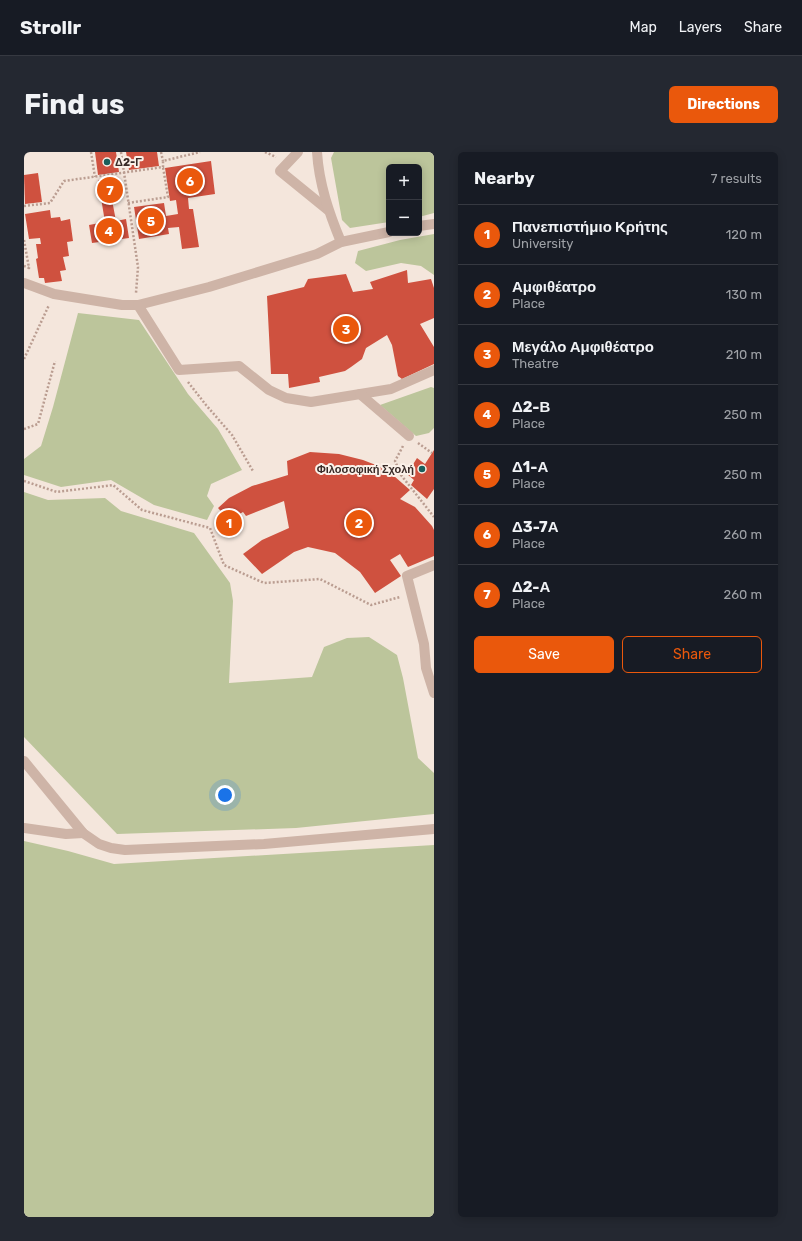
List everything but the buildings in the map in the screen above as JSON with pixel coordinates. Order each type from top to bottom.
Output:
[{"type":"street","points":[[298,152],[280,171],[328,210]]},
{"type":"street","points":[[317,152],[318,166],[328,210],[342,242]]},
{"type":"street","points":[[422,226],[434,224]]},
{"type":"street","points":[[24,283],[54,294],[122,305],[138,305],[209,287],[317,254],[342,242],[386,233]]},
{"type":"street","points":[[138,305],[179,370],[239,366],[269,390],[286,398],[311,402],[391,389],[434,370]]},
{"type":"street","points":[[360,394],[409,436]]},
{"type":"street","points":[[434,564],[407,576],[424,644],[426,668],[434,693]]},
{"type":"street","points":[[24,761],[83,833],[99,844],[111,848],[125,850],[264,844],[434,829]]},
{"type":"street","points":[[24,828],[66,834],[83,833]]},
{"type":"path","points":[[91,152],[95,177]]},
{"type":"path","points":[[121,152],[138,268],[136,293]]},
{"type":"path","points":[[128,203],[168,197],[161,152]]},
{"type":"path","points":[[163,161],[200,152]]},
{"type":"path","points":[[24,206],[50,203],[64,180],[163,167]]},
{"type":"path","points":[[24,240],[29,268],[24,266]]},
{"type":"path","points":[[24,359],[54,294]]},
{"type":"path","points":[[24,429],[38,424],[55,362]]},
{"type":"path","points":[[179,370],[232,435],[252,471]]},
{"type":"path","points":[[432,453],[409,436],[395,461],[401,475],[434,517]]},
{"type":"path","points":[[24,481],[56,492],[112,485],[142,510],[210,528],[224,565],[264,583],[320,580],[371,605],[412,594]]},
{"type":"green space","points":[[334,152],[434,152],[434,213],[422,216],[422,164],[386,164],[386,222],[350,228],[342,220],[331,158]]},
{"type":"green space","points":[[434,234],[434,275],[421,266],[401,263],[366,271],[355,263],[358,251],[400,240]]},
{"type":"green space","points":[[78,313],[139,320],[188,394],[218,429],[242,470],[211,484],[207,496],[214,506],[207,520],[154,505],[111,480],[61,487],[24,475],[24,459],[41,446]]},
{"type":"green space","points":[[431,387],[434,388],[434,428],[429,433],[416,436],[380,405]]},
{"type":"green space","points":[[24,492],[48,500],[105,498],[121,511],[194,533],[230,583],[233,601],[229,683],[312,677],[324,647],[347,638],[369,637],[397,655],[403,678],[418,758],[434,773],[434,814],[296,828],[117,834],[24,737]]},
{"type":"green space","points":[[24,841],[68,851],[114,864],[434,845],[434,1217],[24,1217]]},
{"type":"place","name":"Δ2-Γ","points":[[107,162]]},
{"type":"place","name":"Δ3-7Α","points":[[190,181]]},
{"type":"place","name":"Δ2-Α","points":[[110,190]]},
{"type":"place","name":"Δ1-Α","points":[[151,221]]},
{"type":"place","name":"Δ2-Β","points":[[109,231]]},
{"type":"place","name":"Μεγάλο Αμφιθέατρο","points":[[346,329]]},
{"type":"place","name":"Φιλοσοφική Σχολή","points":[[422,469]]},
{"type":"place","name":"Πανεπιστήμιο Κρήτης","points":[[229,523]]},
{"type":"place","name":"Αμφιθέατρο","points":[[359,523]]}]
